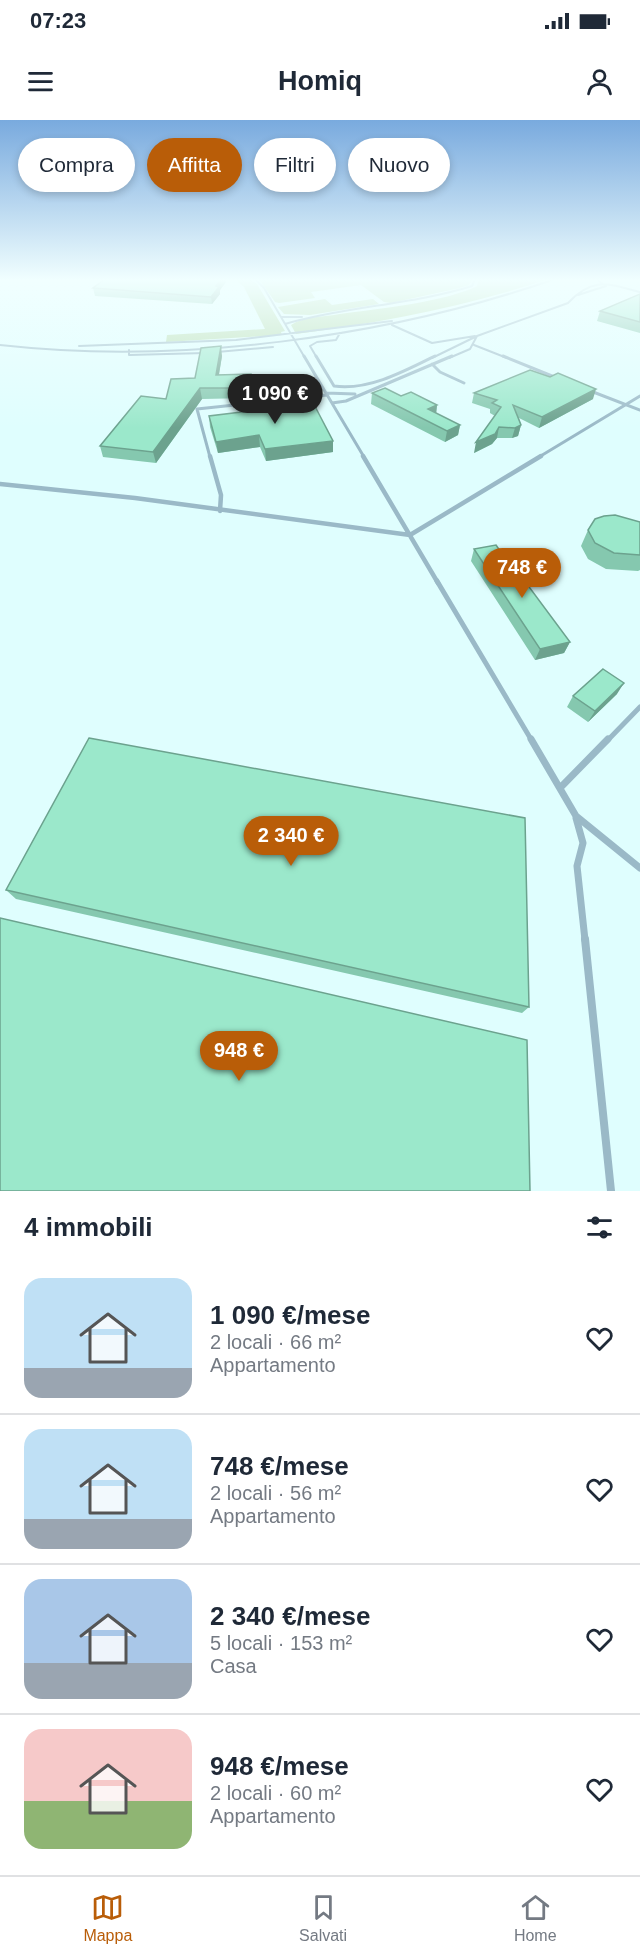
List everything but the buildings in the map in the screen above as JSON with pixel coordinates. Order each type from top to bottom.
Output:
[{"type":"lane","points":[[288,329],[576,816],[583,843],[577,866],[611,1191]]},
{"type":"lane","points":[[129,350],[292,337],[344,329]]},
{"type":"lane","points":[[339,333],[360,329]]},
{"type":"lane","points":[[0,345],[129,350],[366,329]]},
{"type":"lane","points":[[401,329],[432,343],[442,343],[459,336],[477,336]]},
{"type":"lane","points":[[339,333],[336,340],[317,342],[310,346],[334,386],[345,390],[363,387],[494,329]]},
{"type":"lane","points":[[474,345],[477,336]]},
{"type":"lane","points":[[0,345],[136,346],[250,340]]},
{"type":"lane","points":[[332,403],[365,392],[474,345],[558,378]]},
{"type":"lane","points":[[129,350],[129,355],[158,355],[273,347]]},
{"type":"lane","points":[[432,364],[440,372],[464,383]]},
{"type":"lane","points":[[579,386],[640,410]]},
{"type":"lane","points":[[220,511],[221,495],[197,409],[326,394],[349,395],[365,392]]},
{"type":"lane","points":[[0,484],[135,498],[410,535],[640,396]]},
{"type":"lane","points":[[560,788],[640,708]]},
{"type":"lane","points":[[576,816],[640,868]]},
{"type":"green space","points":[[284,329],[285,331],[281,332],[282,335],[166,342],[167,335]]},
{"type":"green space","points":[[293,329],[328,329],[296,334]]}]
